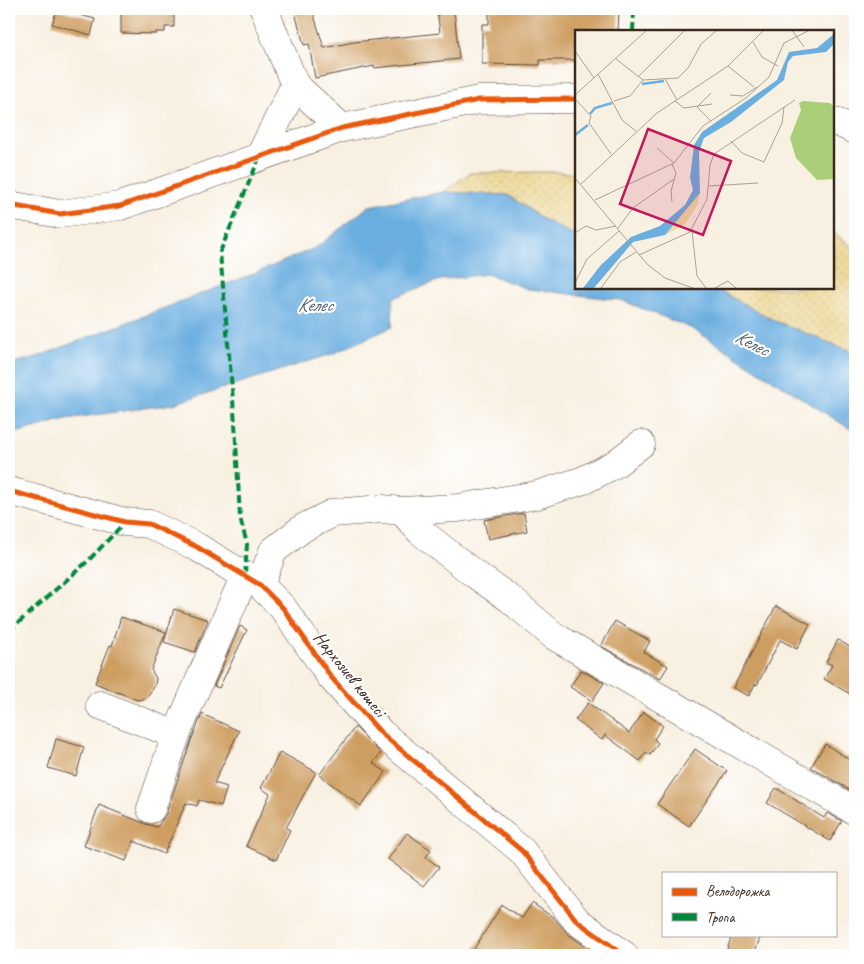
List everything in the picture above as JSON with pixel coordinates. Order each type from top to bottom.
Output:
[{"type":"street","points":[[264,9],[295,85],[342,128]]},
{"type":"street","points":[[260,156],[295,85]]},
{"type":"street","points":[[9,205],[60,214],[120,206],[342,128],[479,100],[575,99]]},
{"type":"street","points":[[834,122],[855,130]]},
{"type":"street","points":[[151,809],[176,735],[252,580],[273,551],[303,528],[333,513],[382,509],[402,511],[458,508],[537,495],[592,476],[615,464],[641,444]]},
{"type":"street","name":"Нархозиев көшесі","points":[[9,491],[125,522],[149,524],[197,547],[252,580],[283,608],[331,677],[380,733],[522,851],[577,921],[624,955]]},
{"type":"street","points":[[402,511],[420,531],[509,598],[554,636],[855,812]]},
{"type":"street","points":[[100,705],[176,735]]},
{"type":"sand","points":[[558,172],[575,174],[575,236],[546,221],[508,195],[443,192],[470,173]]},
{"type":"sand","points":[[834,233],[855,249],[855,353],[775,321],[717,289],[834,289]]},
{"type":"water","name":"Келес","points":[[443,192],[508,195],[546,221],[575,236],[575,289],[717,289],[775,321],[855,353],[855,432],[693,329],[621,300],[528,289],[487,274],[440,280],[393,298],[392,327],[332,354],[173,404],[66,419],[9,435],[9,364],[34,358],[258,272],[317,247],[369,206]]},
{"type":"building","points":[[57,9],[95,19],[91,35],[52,24]]},
{"type":"building","points":[[294,9],[312,9],[324,48],[354,42],[440,33],[437,9],[454,9],[459,59],[374,68],[374,66],[315,78],[309,44],[304,45]]},
{"type":"building","points":[[489,9],[619,9],[618,30],[575,30],[575,60],[540,60],[540,65],[482,64],[482,24],[489,24]]},
{"type":"building","points":[[121,10],[174,11],[174,27],[165,27],[165,32],[156,32],[156,34],[121,33]]},
{"type":"building","points":[[524,513],[527,531],[488,539],[484,520]]},
{"type":"building","points":[[776,606],[810,624],[797,649],[780,640],[757,685],[755,684],[749,696],[733,688]]},
{"type":"building","points":[[174,609],[208,620],[195,652],[164,642]]},
{"type":"building","points":[[121,617],[166,632],[151,670],[156,678],[155,685],[149,695],[143,699],[137,700],[95,683],[110,645],[112,646]]},
{"type":"building","points":[[615,621],[650,641],[644,652],[668,666],[660,679],[601,646]]},
{"type":"building","points":[[240,626],[247,630],[219,688],[214,686]]},
{"type":"building","points":[[838,640],[855,650],[855,686],[850,694],[824,679],[832,665],[826,662]]},
{"type":"building","points":[[581,670],[604,683],[592,701],[570,687]]},
{"type":"building","points":[[588,703],[629,733],[644,712],[663,726],[654,739],[658,743],[650,755],[646,752],[640,761],[605,735],[602,740],[575,720]]},
{"type":"building","points":[[202,714],[239,731],[214,783],[227,787],[221,806],[199,800],[197,806],[186,803],[164,854],[134,841],[126,861],[84,846],[99,805],[157,827],[166,814]]},
{"type":"building","points":[[355,727],[381,753],[373,763],[386,772],[361,806],[319,775]]},
{"type":"building","points":[[56,739],[84,747],[76,776],[48,768]]},
{"type":"building","points":[[825,744],[855,763],[855,793],[811,767]]},
{"type":"building","points":[[695,749],[727,771],[689,826],[657,804]]},
{"type":"building","points":[[280,752],[316,772],[286,828],[290,830],[276,860],[246,846],[270,794],[261,788]]},
{"type":"building","points":[[776,788],[824,818],[827,813],[842,821],[830,841],[767,803]]},
{"type":"building","points":[[407,833],[431,850],[426,857],[439,867],[424,886],[388,859]]},
{"type":"building","points":[[532,903],[554,918],[568,934],[598,955],[470,955],[502,905],[522,918]]},
{"type":"building","points":[[732,936],[761,936],[754,955],[725,955]]},
{"type":"marked path","points":[[633,30],[634,9]]},
{"type":"marked path","points":[[245,575],[247,544],[240,518],[235,423],[220,252],[260,156]]},
{"type":"marked path","points":[[9,631],[89,560],[125,522]]},
{"type":"cycle path","points":[[9,205],[60,214],[120,206],[342,128],[479,100],[575,99]]},
{"type":"cycle path","points":[[9,491],[125,522],[149,524],[197,547],[260,585],[283,608],[331,677],[381,733],[522,851],[577,921],[624,955]]}]
